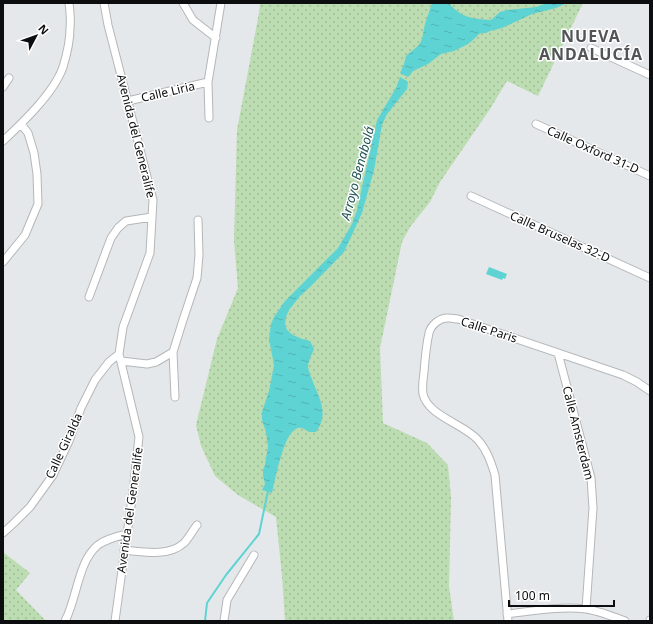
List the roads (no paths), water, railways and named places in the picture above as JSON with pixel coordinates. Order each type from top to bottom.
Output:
[{"type":"street","points":[[3,141],[21,124],[50,91],[62,68],[68,49],[71,26],[69,3]]},
{"type":"street","name":"Avenida del Generalife","points":[[104,3],[108,25],[152,200],[150,254],[123,327],[120,358],[139,437],[115,621]]},
{"type":"street","points":[[183,3],[193,20],[216,38]]},
{"type":"street","name":"Calle Liria","points":[[209,118],[208,82],[221,3]]},
{"type":"street","points":[[591,48],[650,75]]},
{"type":"street","points":[[3,87],[9,78]]},
{"type":"street","name":"Calle Liria","points":[[128,101],[208,82]]},
{"type":"street","points":[[3,262],[25,235],[38,204],[37,174],[34,153],[28,133],[21,124]]},
{"type":"street","name":"Calle Oxford 31-D","points":[[536,124],[650,176]]},
{"type":"street","name":"Calle Bruselas 32-D","points":[[471,196],[650,278]]},
{"type":"street","points":[[89,298],[111,238],[118,228],[126,221],[152,216]]},
{"type":"street","points":[[175,397],[174,352],[197,278],[199,255],[198,220]]},
{"type":"street","name":"Calle Paris","points":[[508,618],[495,475],[485,449],[477,439],[438,413],[429,405],[423,394],[427,342],[430,330],[434,324],[441,319],[458,319],[623,375],[650,391]]},
{"type":"street","points":[[120,358],[147,364],[156,362],[174,352]]},
{"type":"street","name":"Calle Amsterdam","points":[[558,353],[591,478],[593,508],[586,609]]},
{"type":"street","name":"Calle Giralda","points":[[3,533],[30,507],[53,475],[95,380],[109,362],[120,358]]},
{"type":"street","points":[[124,550],[153,553],[172,550],[184,543],[197,525]]},
{"type":"street","points":[[65,621],[82,568],[88,555],[98,544],[126,534]]},
{"type":"street","points":[[224,621],[227,600],[254,554]]},
{"type":"street","points":[[508,618],[549,609],[586,609],[625,621]]},
{"type":"water","points":[[432,3],[449,3],[463,15],[491,20],[500,12],[507,10],[536,7],[547,3],[567,3],[556,8],[532,14],[502,28],[481,33],[468,44],[454,51],[441,54],[428,64],[413,71],[408,77],[400,73],[406,56],[419,45],[422,39]]},
{"type":"water","points":[[400,77],[408,82],[407,89],[387,114],[382,125],[374,170],[362,213],[344,252],[300,296],[289,310],[286,317],[285,325],[287,330],[293,335],[308,340],[314,349],[309,360],[308,367],[322,407],[323,413],[320,425],[316,432],[310,432],[300,428],[293,431],[288,437],[284,446],[272,493],[262,490],[265,484],[263,470],[268,446],[262,420],[262,412],[269,391],[274,365],[269,339],[271,324],[285,301],[338,248],[352,224],[357,210],[377,120],[396,88]]},
{"type":"water","points":[[489,267],[507,274],[505,279],[503,278],[502,280],[486,274]]},
{"type":"waterway","name":"Arroyo Benabolá","points":[[205,621],[207,603],[226,575],[259,534],[268,491]]},
{"type":"district","name":"NUEVA ANDALUCÍA","points":[[591,45]]}]
